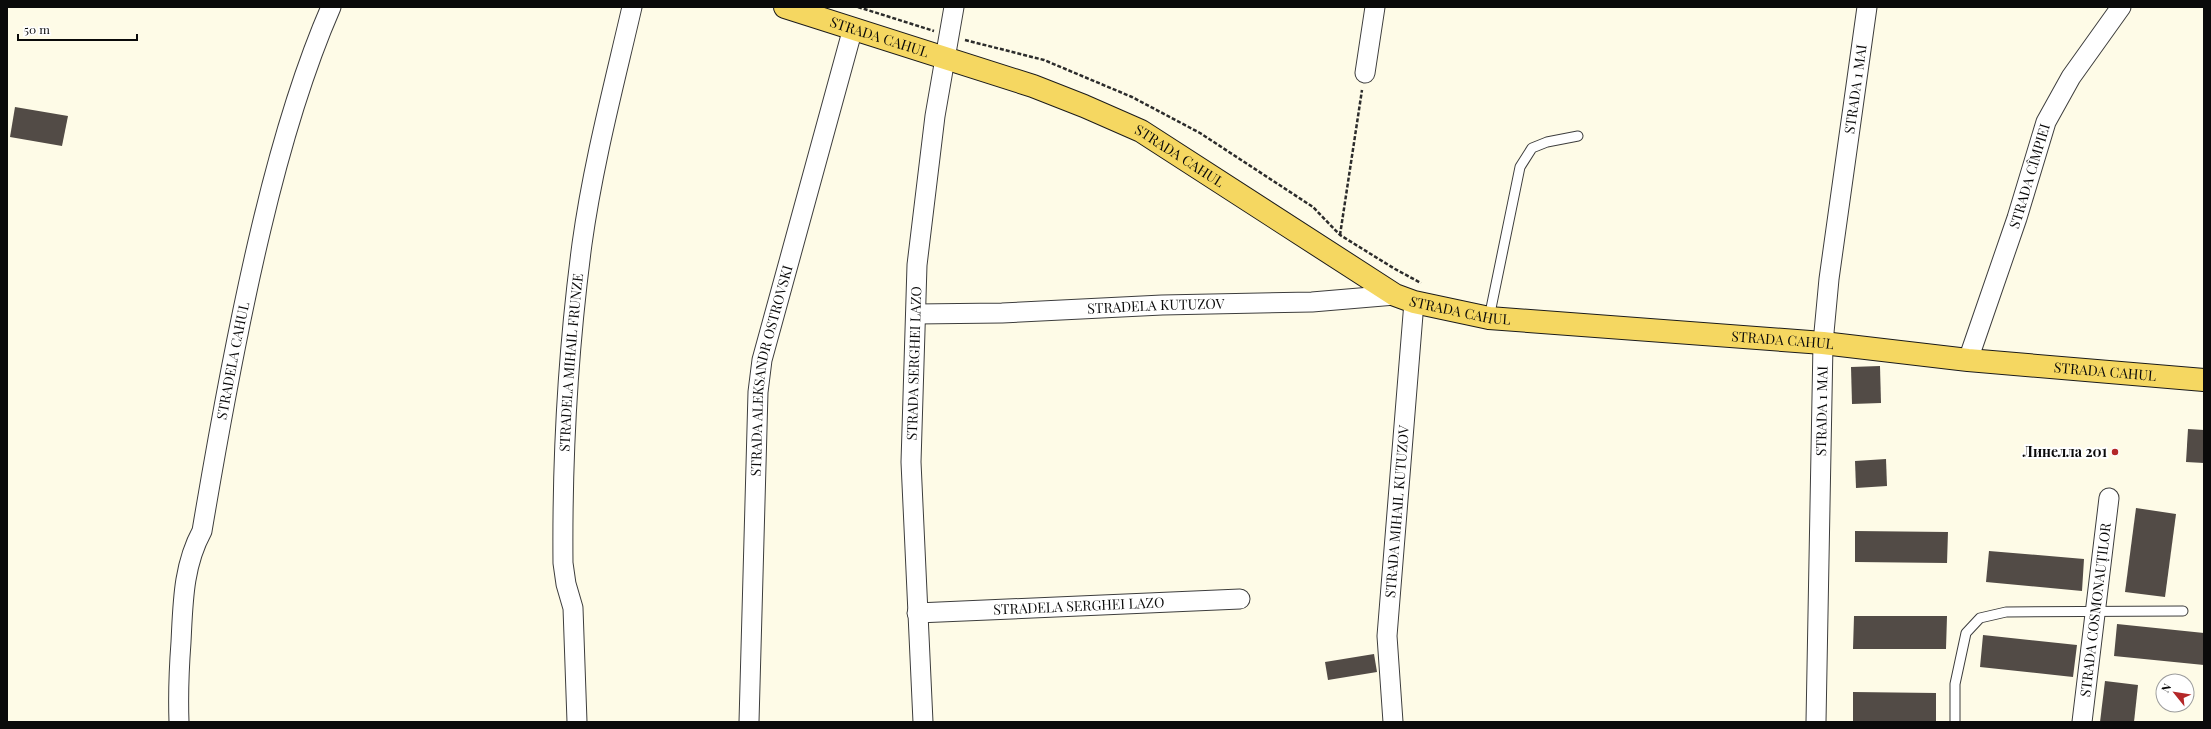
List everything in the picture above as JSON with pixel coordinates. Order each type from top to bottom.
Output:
[{"type":"main road","name":"STRADA CAHUL","points":[[785,7],[1033,86],[1141,131],[1405,298],[1489,318],[1823,343],[1968,360],[2204,380]]},
{"type":"street","name":"STRADELA CAHUL","points":[[179,722],[178,686],[187,569],[193,548],[202,531],[243,304],[277,163],[314,45],[331,7]]},
{"type":"street","name":"STRADELA MIHAIL FRUNZE","points":[[576,722],[573,608],[566,584],[563,564],[564,429],[583,242],[599,148],[632,7]]},
{"type":"street","name":"STRADA SERGHEI LAZO","points":[[923,722],[911,462],[917,265],[923,205],[954,7]]},
{"type":"street","points":[[1365,73],[1375,7]]},
{"type":"street","name":"STRADA 1 MAI","points":[[1816,722],[1823,343],[1829,279],[1867,7]]},
{"type":"street","name":"STRADA CÎMPIEI","points":[[1968,360],[2017,218],[2046,122],[2071,77],[2121,7]]},
{"type":"street","name":"STRADA ALEKSANDR OSTROVSKI","points":[[749,722],[758,392],[762,360],[853,28]]},
{"type":"street","name":"STRADELA KUTUZOV","points":[[916,314],[1002,313],[1162,305],[1312,302],[1405,298]]},
{"type":"street","name":"STRADA MIHAIL KUTUZOV","points":[[1393,722],[1387,636],[1405,298]]},
{"type":"street","name":"STRADA COSMONAUȚILOR","points":[[2082,722],[2109,498]]},
{"type":"street","name":"STRADELA SERGHEI LAZO","points":[[917,613],[1240,599]]},
{"type":"lane","points":[[1489,318],[1520,167],[1532,148],[1546,142],[1578,136]]},
{"type":"lane","points":[[1955,722],[1955,684],[1966,633],[1980,618],[2006,612],[2182,611]]},
{"type":"path","points":[[1340,235],[1365,73]]},
{"type":"building","points":[[15,107],[68,116],[62,146],[10,137]]},
{"type":"building","points":[[1880,366],[1881,403],[1852,404],[1851,367]]},
{"type":"building","points":[[2188,429],[2204,430],[2204,463],[2186,462]]},
{"type":"building","points":[[1886,459],[1887,486],[1856,488],[1855,461]]},
{"type":"building","points":[[2136,508],[2176,514],[2165,597],[2125,592]]},
{"type":"building","points":[[1855,531],[1948,532],[1947,563],[1855,562]]},
{"type":"building","points":[[1989,551],[2084,559],[2082,591],[1986,582]]},
{"type":"building","points":[[1854,616],[1947,616],[1946,649],[1853,649]]},
{"type":"building","points":[[2117,624],[2204,633],[2204,665],[2114,656]]},
{"type":"building","points":[[1983,635],[2077,645],[2073,677],[1980,667]]},
{"type":"building","points":[[1374,654],[1377,672],[1328,680],[1325,662]]},
{"type":"building","points":[[2105,681],[2138,685],[2134,722],[2100,722]]},
{"type":"building","points":[[1853,692],[1936,693],[1936,722],[1853,722]]},
{"type":"place","name":"Линелла 201","points":[[2115,452]]}]
